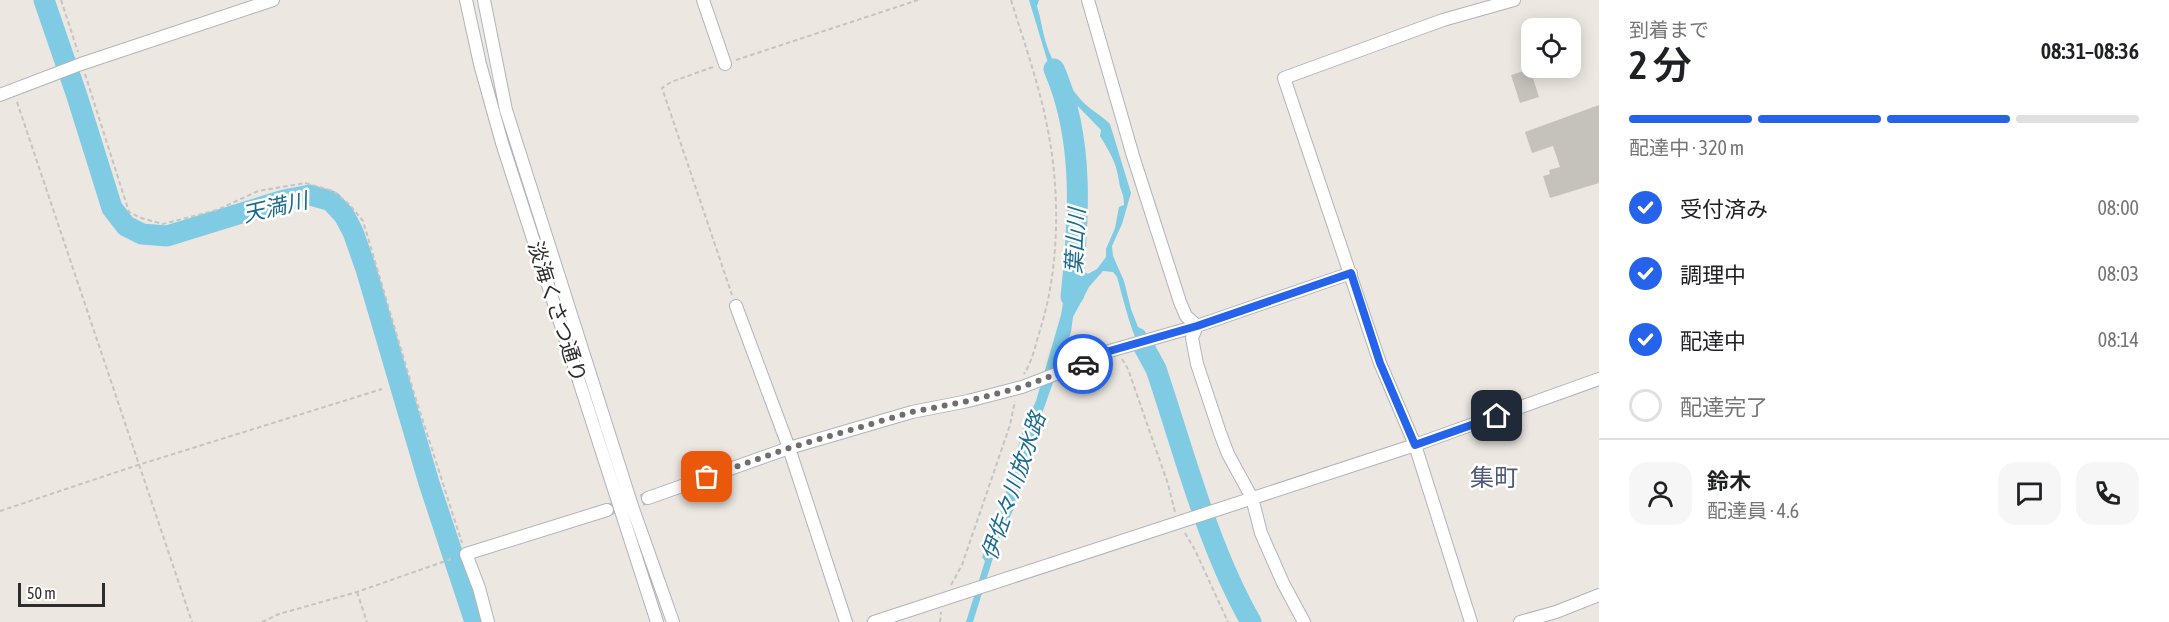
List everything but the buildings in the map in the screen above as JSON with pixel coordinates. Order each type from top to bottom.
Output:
[{"type":"street","points":[[0,95],[79,65],[273,0]]},
{"type":"street","name":"淡海くさつ通り","points":[[466,0],[480,64],[502,143],[657,622]]},
{"type":"street","name":"淡海くさつ通り","points":[[484,0],[506,110],[632,506],[673,622]]},
{"type":"street","points":[[703,0],[725,64]]},
{"type":"street","points":[[1088,0],[1133,156],[1180,302],[1186,316],[1197,326]]},
{"type":"street","points":[[1471,622],[1415,445],[1380,363],[1284,78],[1443,20],[1514,0]]},
{"type":"street","points":[[648,498],[789,448],[912,412],[1018,388],[1078,366],[1099,354],[1197,326],[1351,273]]},
{"type":"street","points":[[736,306],[789,448],[846,622]]},
{"type":"street","points":[[1197,326],[1192,338],[1200,374],[1228,454],[1252,498],[1261,533],[1283,583],[1304,622]]},
{"type":"street","points":[[874,622],[1415,445],[1599,379]]},
{"type":"street","points":[[488,622],[479,588],[466,554],[607,510]]},
{"type":"street","points":[[1520,622],[1599,596]]},
{"type":"path","points":[[61,0],[79,65],[129,212],[163,224],[217,210],[258,191],[305,183],[333,191],[349,204],[363,221],[414,393],[466,554],[357,592],[297,608],[262,622]]},
{"type":"path","points":[[736,306],[663,88],[691,74],[918,0]]},
{"type":"path","points":[[940,622],[1010,425],[1018,388],[1029,366],[1046,311],[1054,258],[1056,206],[1050,137],[1033,68],[1011,0]]},
{"type":"path","points":[[13,90],[192,622]]},
{"type":"path","points":[[1119,350],[1128,369],[1168,484],[1178,522],[1195,550],[1228,622]]},
{"type":"path","points":[[0,511],[382,388]]},
{"type":"path","points":[[357,592],[367,622]]},
{"type":"water","name":"伊佐々川放水路","points":[[1029,0],[1039,0],[1037,6],[1049,51],[1070,87],[1081,100],[1110,124],[1131,193],[1122,224],[1112,246],[1113,256],[1124,281],[1138,327],[1144,330],[1153,344],[1156,364],[1161,373],[1153,367],[1138,345],[1117,277],[1113,272],[1103,271],[1089,287],[1073,317],[1071,332],[1039,422],[1015,506],[1001,536],[989,551],[993,558],[973,622],[966,622],[985,561],[982,557],[997,524],[1023,429],[1036,401],[1061,315],[1068,273],[1083,271],[1088,274],[1097,269],[1106,257],[1106,249],[1115,228],[1119,207],[1124,205],[1116,168],[1100,136],[1101,130],[1067,95],[1056,89]]},
{"type":"waterway","name":"天満川","points":[[44,0],[112,208],[126,226],[142,234],[167,236],[284,200],[310,195],[331,201],[344,215],[353,232],[366,269],[429,483],[475,622]]},
{"type":"waterway","name":"葉山川","points":[[1054,69],[1064,96],[1075,152],[1077,210],[1071,297],[1074,294]]},
{"type":"waterway","name":"葉山川","points":[[1144,347],[1156,369],[1209,531],[1251,622]]},
{"type":"tunnel","points":[[607,510],[648,498]]},
{"type":"way so far","points":[[707,477],[789,448],[912,412],[1022,387],[1083,364]]},
{"type":"district","name":"集町","points":[[1494,478]]},
{"type":"route","points":[[1083,364],[1099,354],[1197,326],[1351,273],[1380,363],[1415,445],[1497,416]]}]
